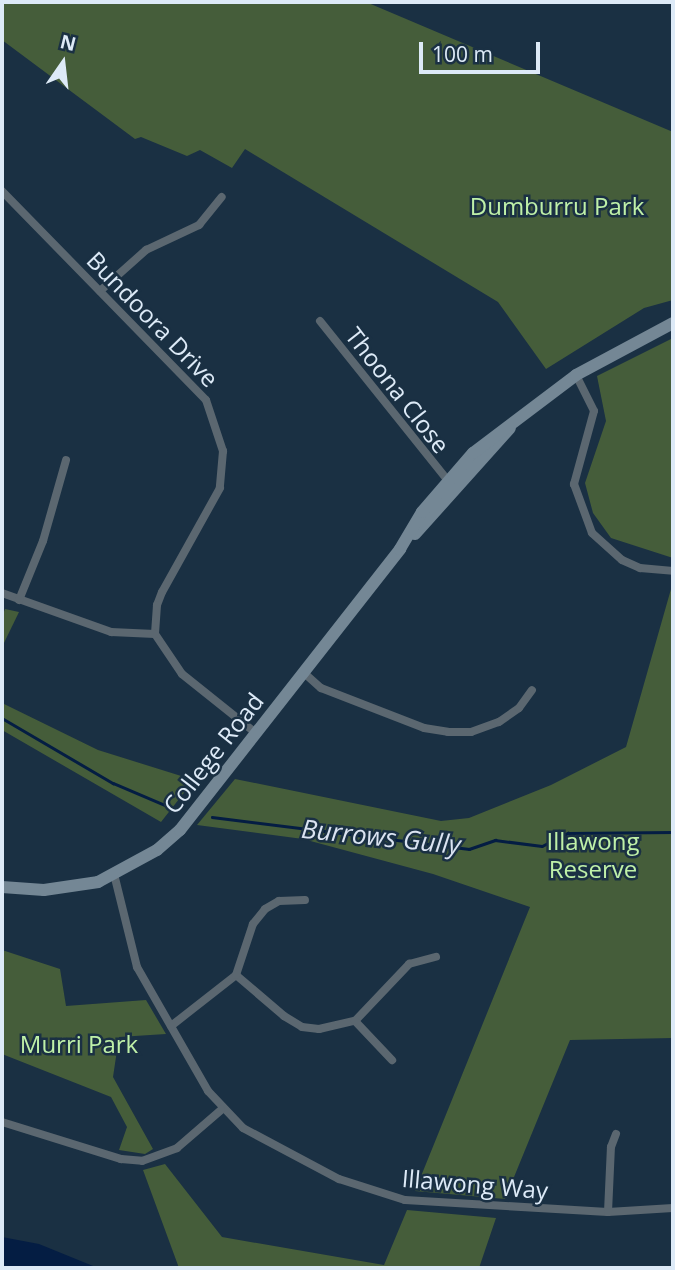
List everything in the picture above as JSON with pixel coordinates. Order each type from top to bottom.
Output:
[{"type":"main road","name":"College Road","points":[[2,887],[74,887],[135,866],[180,830],[494,433],[576,375],[673,323]]},
{"type":"street","name":"Bundoora Drive","points":[[2,191],[206,400],[223,452],[217,494],[156,605],[155,634]]},
{"type":"street","points":[[100,291],[139,254],[199,225],[222,197]]},
{"type":"street","name":"Thoona Close","points":[[320,321],[451,484]]},
{"type":"street","points":[[576,375],[594,411],[574,484],[592,533],[622,560],[640,568],[673,572]]},
{"type":"street","points":[[19,600],[43,541],[66,460]]},
{"type":"street","points":[[2,593],[111,632],[155,634],[182,674],[256,733]]},
{"type":"street","points":[[303,672],[321,688],[424,728],[448,732],[471,732],[499,722],[519,708],[532,690]]},
{"type":"street","name":"Illawong Way","points":[[114,874],[137,967],[221,1110],[301,1161],[373,1192],[443,1205],[608,1212],[673,1208]]},
{"type":"street","points":[[171,1027],[217,995],[236,975],[253,925],[265,909],[279,901],[305,900]]},
{"type":"street","points":[[236,975],[302,1027],[337,1027],[355,1021],[409,964],[436,957]]},
{"type":"street","points":[[355,1021],[393,1060]]},
{"type":"street","points":[[2,1122],[142,1161],[177,1148],[221,1110]]},
{"type":"street","points":[[608,1212],[611,1147],[616,1134]]},
{"type":"green space","name":"Dumburru Park","points":[[2,2],[366,2],[673,132],[673,300],[644,308],[546,369],[498,302],[245,149],[232,168],[200,150],[187,156],[141,137],[135,139],[2,40]]},
{"type":"green space","points":[[673,338],[673,558],[611,538],[593,513],[585,483],[606,421],[597,376]]},
{"type":"green space","name":"Illawong Reserve","points":[[673,582],[673,1038],[570,1040],[505,1199],[415,1191],[530,907],[433,874],[303,839],[197,825],[235,779],[441,821],[469,818],[551,785],[626,747]]},
{"type":"green space","points":[[5,609],[19,612],[2,647],[2,617]]},
{"type":"green space","points":[[2,703],[98,750],[194,780],[161,822],[2,730]]},
{"type":"green space","name":"Murri Park","points":[[2,950],[60,969],[66,1006],[146,1000],[166,1034],[119,1037],[113,1077],[153,1149],[145,1154],[119,1150],[127,1127],[111,1097],[2,1054]]},
{"type":"green space","points":[[165,1164],[222,1237],[384,1265],[407,1210],[496,1218],[479,1268],[179,1268],[143,1170]]},
{"type":"water","points":[[2,1237],[39,1244],[98,1268],[2,1268]]},
{"type":"waterway","name":"Burrows Gully","points":[[2,718],[113,783],[177,810]]},
{"type":"waterway","name":"Burrows Gully","points":[[212,817],[469,849],[495,840],[542,846],[568,833],[673,832]]}]
